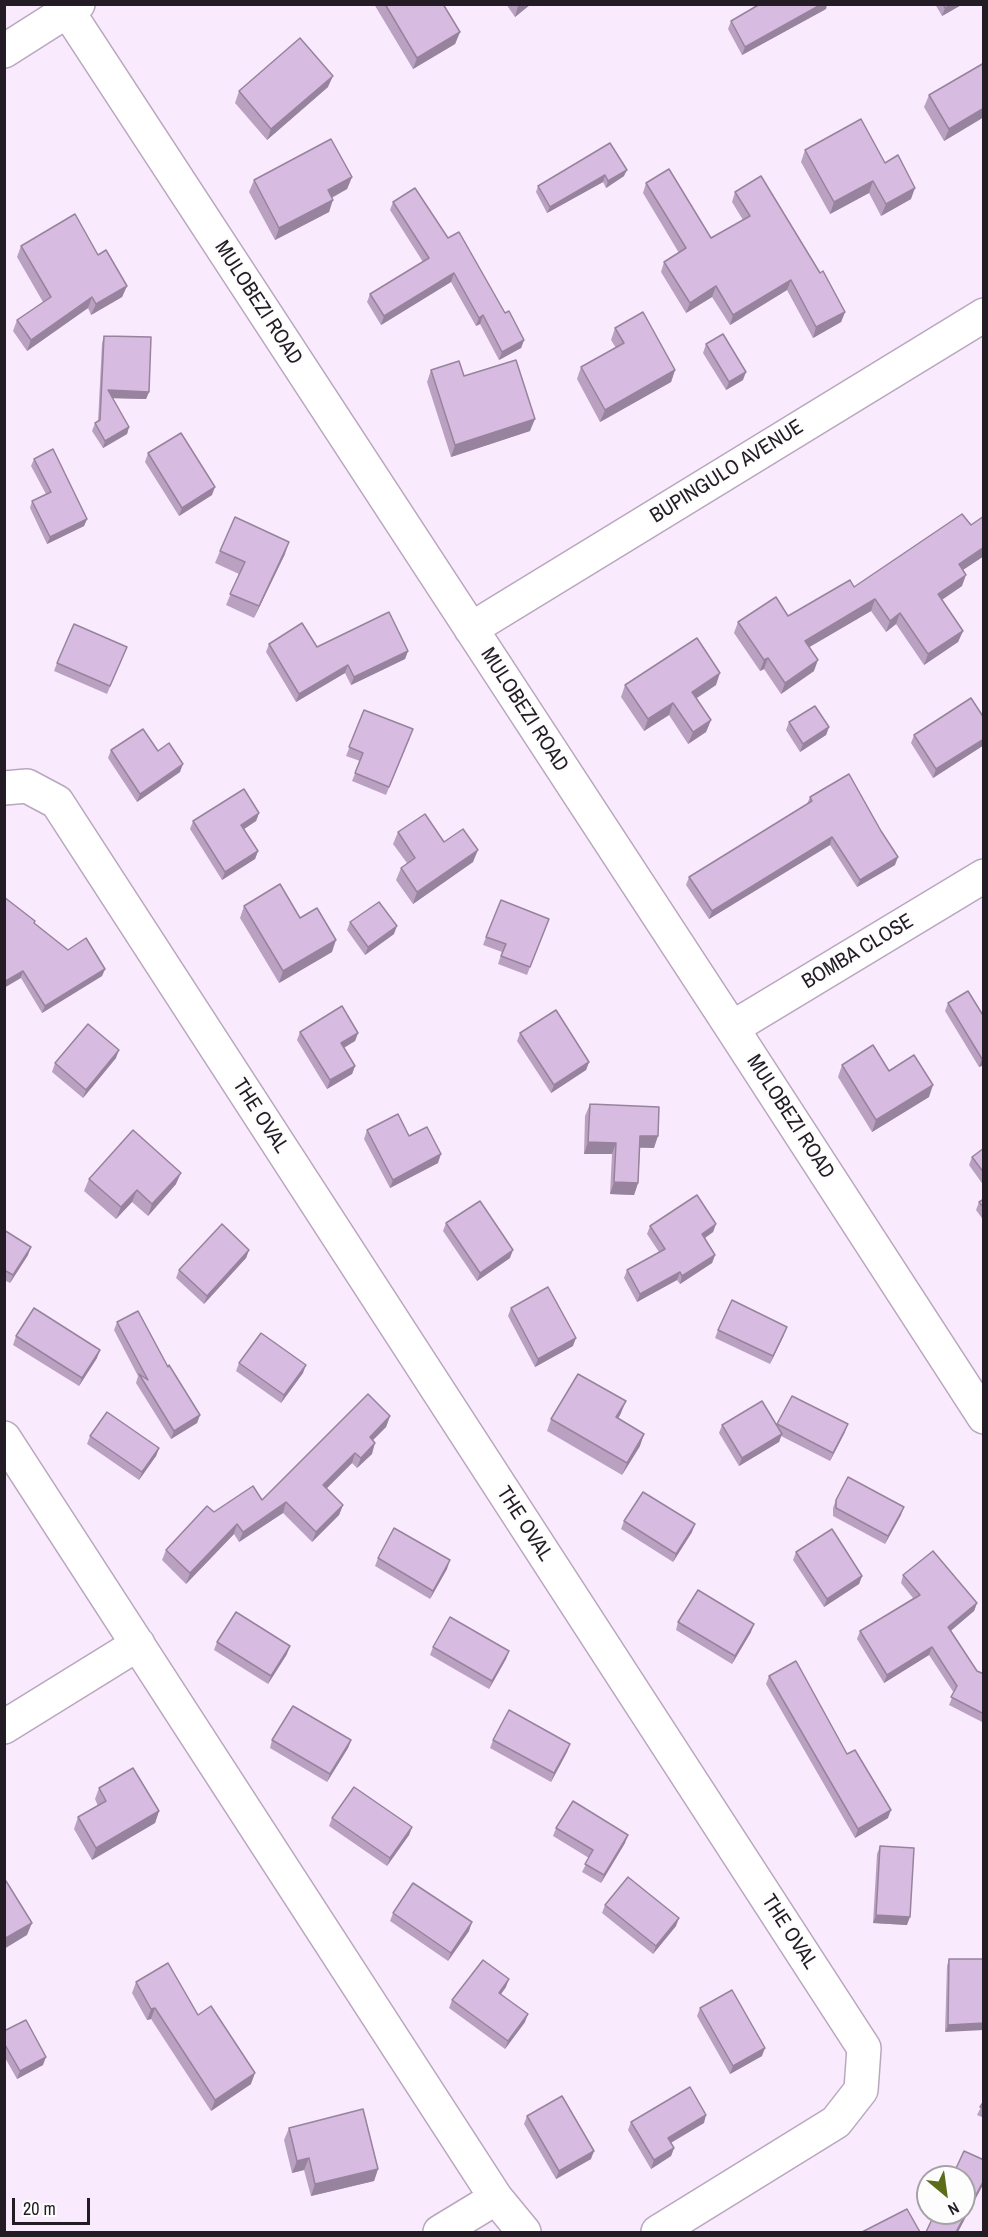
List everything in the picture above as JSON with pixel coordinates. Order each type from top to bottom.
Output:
[{"type":"street","points":[[4,51],[70,7]]},
{"type":"street","name":"MULOBEZI ROAD","points":[[70,7],[471,629],[984,1417]]},
{"type":"street","name":"BUPINGULO AVENUE","points":[[471,629],[984,315]]},
{"type":"street","name":"THE OVAL","points":[[4,788],[27,786],[57,802],[864,2048],[861,2090],[836,2121],[658,2232]]},
{"type":"street","name":"BOMBA CLOSE","points":[[732,1028],[984,876]]},
{"type":"street","points":[[4,1438],[496,2198],[524,2232]]},
{"type":"street","points":[[4,1727],[138,1644]]},
{"type":"street","points":[[440,2232],[496,2198]]},
{"type":"building","points":[[385,4],[443,4],[460,32],[417,58]]},
{"type":"building","points":[[760,4],[822,4],[745,47],[731,21]]},
{"type":"building","points":[[300,38],[333,76],[271,129],[239,91]]},
{"type":"building","points":[[984,63],[984,108],[949,129],[929,95]]},
{"type":"building","points":[[861,119],[885,163],[898,155],[915,188],[886,204],[873,181],[834,202],[805,150]]},
{"type":"building","points":[[331,139],[352,177],[328,190],[333,200],[279,228],[254,180]]},
{"type":"building","points":[[610,143],[627,170],[608,181],[605,175],[550,207],[538,186]]},
{"type":"building","points":[[669,169],[711,238],[750,216],[735,192],[761,176],[820,273],[823,271],[845,312],[816,327],[791,280],[733,315],[716,286],[690,303],[664,262],[686,248],[646,183]]},
{"type":"building","points":[[415,188],[448,238],[459,232],[505,313],[509,311],[524,340],[502,352],[483,315],[479,318],[454,273],[384,316],[370,294],[429,258],[393,202]]},
{"type":"building","points":[[75,214],[98,255],[106,250],[127,286],[96,304],[92,297],[31,340],[17,320],[51,297],[21,246]]},
{"type":"building","points":[[643,312],[675,370],[605,410],[581,367],[624,343],[615,328]]},
{"type":"building","points":[[723,334],[746,372],[729,382],[706,344]]},
{"type":"building","points":[[104,336],[151,337],[149,392],[108,390],[129,427],[105,441],[95,423],[100,420]]},
{"type":"building","points":[[516,360],[535,419],[455,445],[431,370],[459,361],[464,376]]},
{"type":"building","points":[[181,433],[215,487],[182,508],[148,453]]},
{"type":"building","points":[[53,449],[87,519],[50,537],[32,501],[51,492],[34,459]]},
{"type":"building","points":[[962,514],[971,525],[984,516],[984,547],[959,564],[966,575],[938,594],[963,631],[928,654],[900,613],[890,621],[875,599],[805,641],[818,660],[785,683],[768,658],[764,660],[738,622],[776,597],[788,616],[850,580],[854,587]]},
{"type":"building","points":[[235,517],[289,542],[259,606],[230,594],[245,562],[220,551]]},
{"type":"building","points":[[389,612],[408,651],[354,677],[348,665],[299,694],[269,644],[302,623],[317,647]]},
{"type":"building","points":[[74,624],[127,647],[110,686],[57,663]]},
{"type":"building","points":[[697,638],[720,673],[692,692],[711,720],[693,732],[673,703],[648,719],[625,685]]},
{"type":"building","points":[[971,698],[984,718],[984,739],[936,769],[914,735]]},
{"type":"building","points":[[815,706],[829,727],[803,744],[789,722]]},
{"type":"building","points":[[364,710],[413,729],[389,787],[355,773],[363,753],[349,747]]},
{"type":"building","points":[[143,729],[158,751],[169,743],[183,764],[140,794],[111,750]]},
{"type":"building","points":[[849,774],[898,857],[860,880],[832,837],[712,911],[689,877],[812,801],[810,797]]},
{"type":"building","points":[[244,789],[259,813],[241,825],[258,851],[225,872],[193,821]]},
{"type":"building","points":[[425,814],[444,842],[463,829],[478,850],[417,892],[401,868],[415,858],[398,832]]},
{"type":"building","points":[[280,884],[300,918],[317,908],[336,940],[283,971],[244,906]]},
{"type":"building","points":[[4,897],[68,950],[86,938],[105,969],[45,1006],[23,971],[4,982]]},
{"type":"building","points":[[501,900],[549,919],[530,967],[501,956],[506,944],[486,937]]},
{"type":"building","points":[[379,902],[397,926],[368,947],[350,922]]},
{"type":"building","points":[[968,991],[984,1017],[984,1058],[982,1059],[948,1003]]},
{"type":"building","points":[[342,1006],[358,1033],[341,1043],[355,1066],[330,1080],[300,1032]]},
{"type":"building","points":[[556,1010],[589,1062],[554,1085],[520,1033]]},
{"type":"building","points":[[88,1024],[119,1050],[86,1090],[55,1063]]},
{"type":"building","points":[[873,1045],[889,1071],[914,1055],[933,1085],[876,1120],[842,1065]]},
{"type":"building","points":[[590,1104],[659,1107],[658,1136],[640,1136],[638,1183],[614,1182],[616,1143],[588,1142]]},
{"type":"building","points":[[398,1114],[409,1136],[427,1127],[441,1154],[393,1180],[367,1130]]},
{"type":"building","points":[[133,1130],[181,1173],[152,1204],[137,1190],[121,1207],[89,1179]]},
{"type":"building","points":[[984,1148],[984,1173],[972,1157]]},
{"type":"building","points":[[697,1195],[716,1224],[702,1234],[715,1255],[682,1276],[680,1272],[640,1294],[627,1270],[665,1249],[650,1226]]},
{"type":"building","points":[[480,1201],[513,1250],[480,1273],[446,1223]]},
{"type":"building","points":[[222,1224],[249,1250],[207,1296],[179,1270]]},
{"type":"building","points":[[4,1230],[31,1247],[13,1275],[4,1270]]},
{"type":"building","points":[[548,1287],[576,1338],[538,1359],[511,1308]]},
{"type":"building","points":[[732,1300],[787,1327],[773,1356],[718,1330]]},
{"type":"building","points":[[34,1308],[100,1350],[82,1378],[16,1336]]},
{"type":"building","points":[[138,1311],[168,1367],[169,1365],[200,1415],[174,1431],[139,1374],[148,1380],[117,1322]]},
{"type":"building","points":[[261,1333],[306,1365],[284,1395],[239,1363]]},
{"type":"building","points":[[578,1374],[626,1401],[616,1417],[644,1434],[627,1463],[551,1419]]},
{"type":"building","points":[[368,1394],[390,1416],[370,1437],[375,1443],[361,1458],[355,1453],[323,1485],[343,1505],[316,1532],[286,1502],[243,1532],[237,1524],[190,1573],[166,1550],[207,1506],[214,1512],[253,1486],[262,1500]]},
{"type":"building","points":[[792,1396],[848,1424],[833,1453],[777,1424]]},
{"type":"building","points":[[762,1401],[782,1434],[742,1458],[722,1425]]},
{"type":"building","points":[[107,1412],[159,1448],[142,1472],[90,1436]]},
{"type":"building","points":[[848,1477],[904,1507],[888,1536],[836,1508],[836,1500]]},
{"type":"building","points":[[643,1492],[695,1524],[676,1554],[624,1521]]},
{"type":"building","points":[[394,1528],[450,1560],[433,1591],[378,1558]]},
{"type":"building","points":[[832,1529],[862,1576],[827,1599],[796,1552]]},
{"type":"building","points":[[933,1551],[977,1603],[948,1627],[977,1671],[984,1674],[984,1714],[951,1697],[957,1686],[932,1647],[887,1675],[860,1631],[920,1595],[903,1575]]},
{"type":"building","points":[[698,1590],[754,1624],[735,1656],[678,1622]]},
{"type":"building","points":[[236,1612],[290,1646],[271,1676],[217,1642]]},
{"type":"building","points":[[450,1617],[509,1651],[492,1681],[433,1647]]},
{"type":"building","points":[[796,1661],[847,1754],[855,1750],[891,1810],[858,1829],[769,1676]]},
{"type":"building","points":[[293,1706],[351,1740],[330,1774],[272,1740]]},
{"type":"building","points":[[509,1710],[570,1744],[554,1773],[493,1740]]},
{"type":"building","points":[[133,1768],[159,1811],[96,1848],[78,1817],[106,1801],[99,1788]]},
{"type":"building","points":[[354,1787],[412,1827],[390,1858],[332,1818]]},
{"type":"building","points":[[573,1801],[628,1835],[604,1875],[585,1864],[593,1850],[556,1828]]},
{"type":"building","points":[[880,1846],[914,1848],[910,1917],[876,1915]]},
{"type":"building","points":[[628,1877],[679,1918],[656,1946],[605,1905]]},
{"type":"building","points":[[4,1881],[32,1923],[4,1939]]},
{"type":"building","points":[[413,1883],[472,1922],[451,1953],[393,1913]]},
{"type":"building","points":[[949,1959],[984,1959],[984,2023],[948,2025]]},
{"type":"building","points":[[483,1960],[509,1979],[499,1993],[528,2014],[508,2041],[452,2000]]},
{"type":"building","points":[[168,1963],[198,2015],[211,2006],[255,2073],[215,2100],[155,2008],[151,2009],[136,1982]]},
{"type":"building","points":[[732,1990],[765,2048],[733,2066],[700,2008]]},
{"type":"building","points":[[26,2020],[46,2057],[20,2071],[4,2043],[4,2031]]},
{"type":"building","points":[[690,2087],[706,2115],[668,2138],[674,2148],[654,2160],[631,2122]]},
{"type":"building","points":[[562,2096],[594,2151],[559,2171],[527,2116]]},
{"type":"building","points":[[363,2109],[378,2169],[315,2184],[309,2158],[297,2161],[289,2128]]},
{"type":"building","points":[[964,2151],[984,2160],[984,2180],[976,2195],[976,2165],[958,2165]]},
{"type":"building","points":[[907,2209],[920,2232],[862,2232]]},
{"type":"building","points":[[929,2225],[960,2225],[956,2232],[926,2232]]}]
